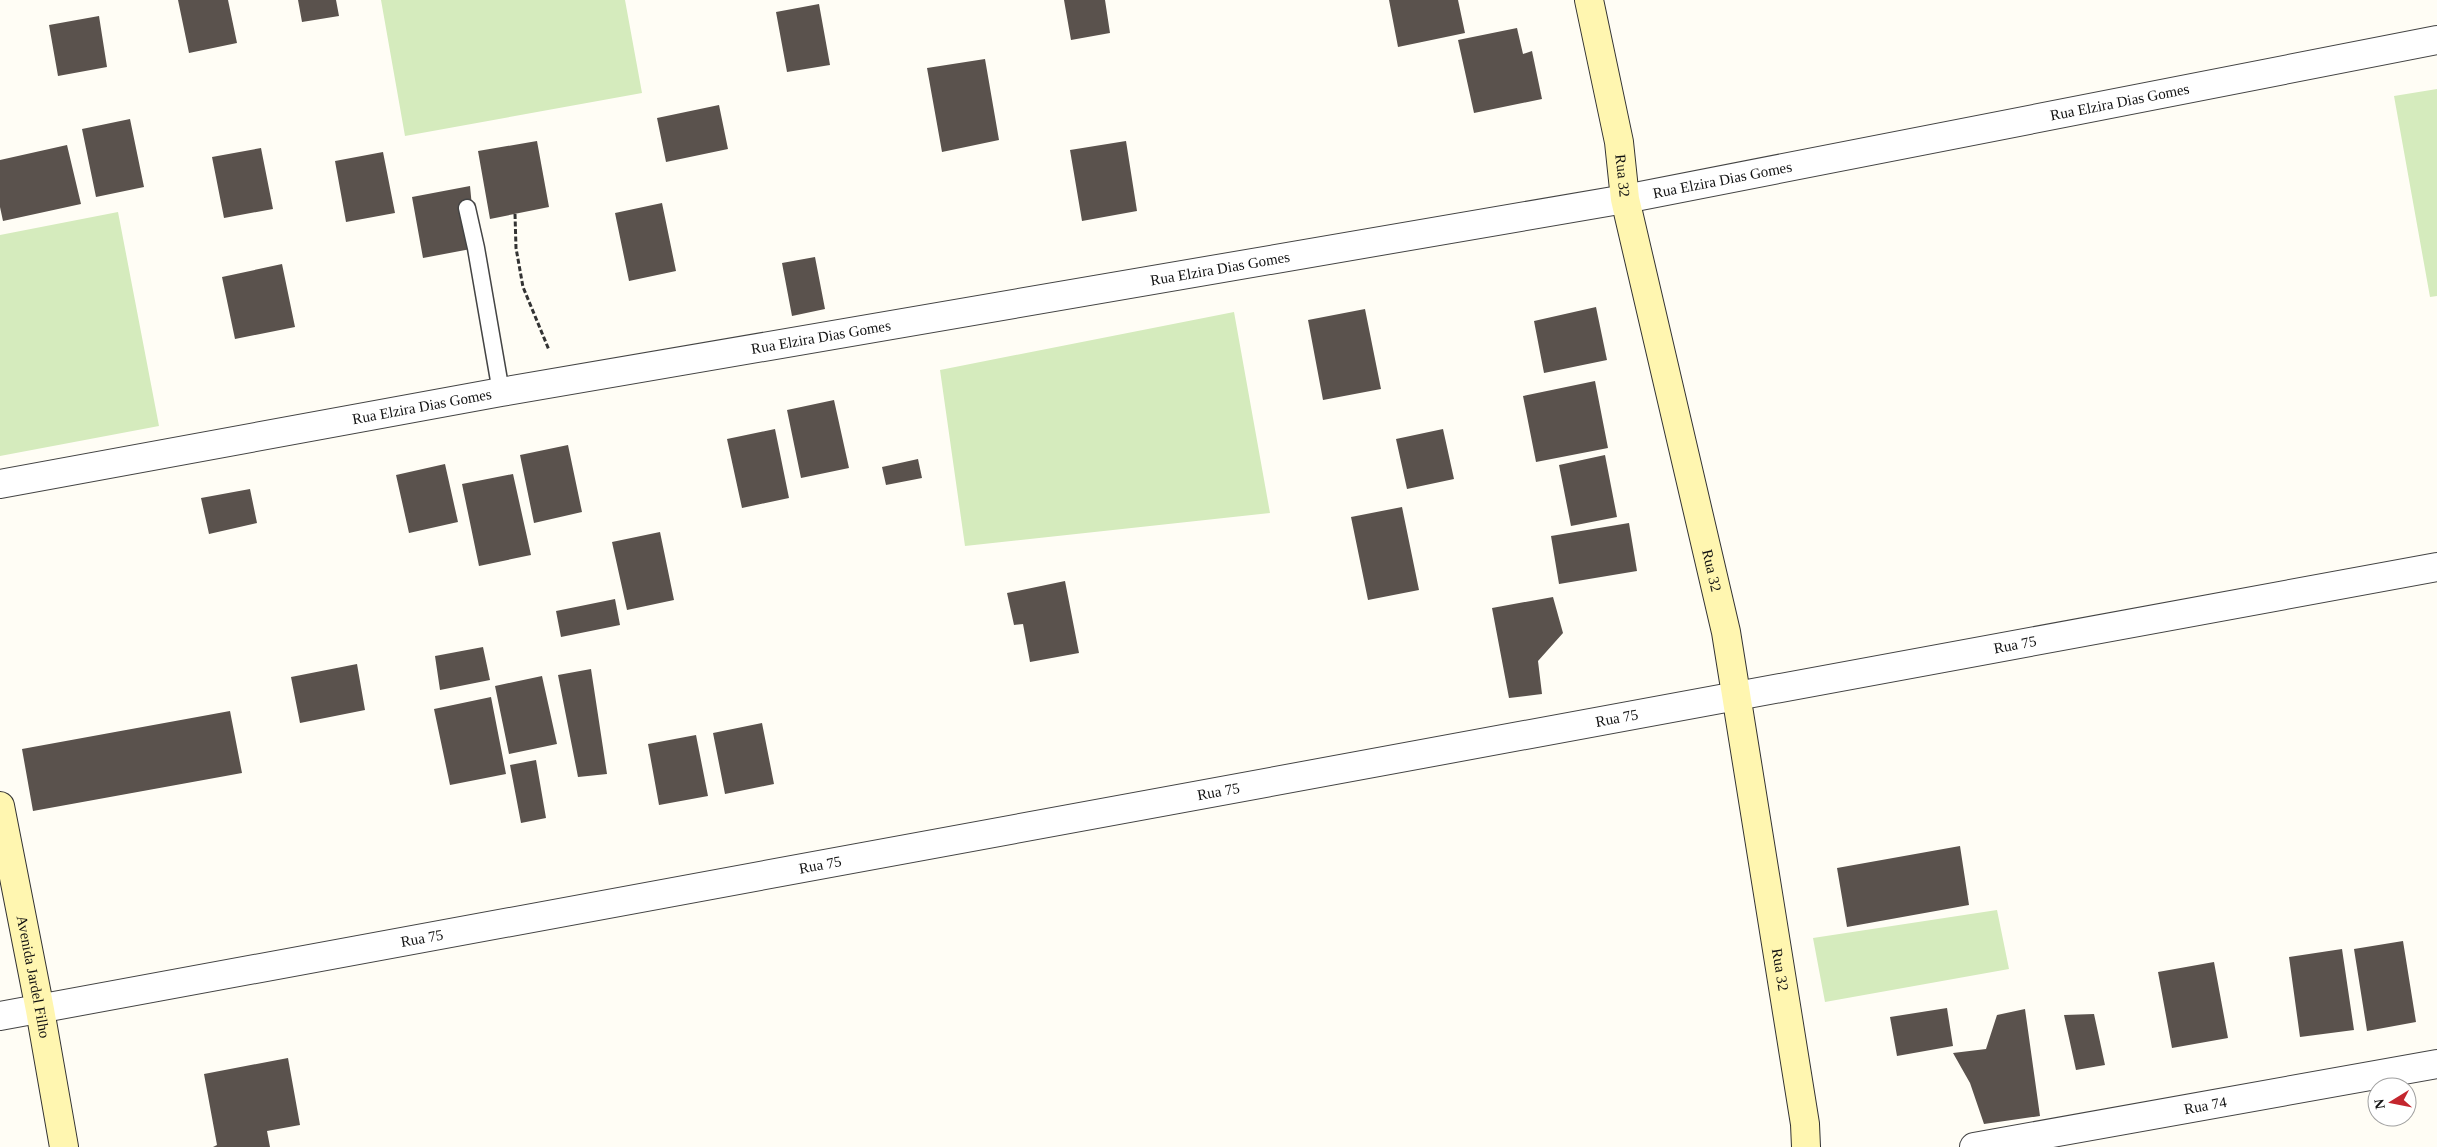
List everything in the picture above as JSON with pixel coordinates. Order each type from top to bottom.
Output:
[{"type":"main road","name":"Rua 32","points":[[1589,0],[1619,142],[1626,199],[1726,632],[1805,1124],[1806,1147]]},
{"type":"main road","name":"Avenida Jardel Filho","points":[[0,806],[40,1010],[64,1147]]},
{"type":"street","name":"Rua Elzira Dias Gomes","points":[[0,484],[500,392],[563,383],[1626,199],[2437,40]]},
{"type":"street","name":"Rua 75","points":[[0,1016],[2437,567]]},
{"type":"street","name":"Rua 74","points":[[1974,1147],[2437,1064]]},
{"type":"lane","points":[[467,208],[476,248],[500,392]]},
{"type":"path","points":[[515,214],[516,248],[523,287],[563,383]]},
{"type":"green space","points":[[381,0],[625,0],[642,93],[405,136]]},
{"type":"green space","points":[[2437,89],[2437,296],[2430,297],[2394,96]]},
{"type":"green space","points":[[118,212],[159,426],[0,456],[0,235]]},
{"type":"green space","points":[[1234,312],[1270,513],[965,546],[940,370]]},
{"type":"green space","points":[[1997,910],[2009,969],[1825,1002],[1813,938]]},
{"type":"building","points":[[178,0],[228,0],[237,43],[189,53]]},
{"type":"building","points":[[298,0],[336,0],[339,16],[302,22]]},
{"type":"building","points":[[1064,0],[1105,0],[1110,33],[1071,40]]},
{"type":"building","points":[[1389,0],[1458,0],[1465,33],[1398,47]]},
{"type":"building","points":[[819,4],[830,65],[787,72],[776,12]]},
{"type":"building","points":[[99,16],[107,67],[58,76],[49,25]]},
{"type":"building","points":[[1517,28],[1523,54],[1532,51],[1542,99],[1474,113],[1458,40]]},
{"type":"building","points":[[985,59],[999,140],[942,152],[927,68]]},
{"type":"building","points":[[719,105],[728,149],[666,162],[657,118]]},
{"type":"building","points":[[130,119],[144,187],[96,197],[82,129]]},
{"type":"building","points":[[537,141],[549,207],[490,219],[478,151]]},
{"type":"building","points":[[1126,141],[1137,211],[1082,221],[1070,150]]},
{"type":"building","points":[[67,145],[81,204],[3,221],[0,207],[0,160]]},
{"type":"building","points":[[261,148],[273,209],[224,218],[212,157]]},
{"type":"building","points":[[383,152],[395,213],[346,222],[335,161]]},
{"type":"building","points":[[470,186],[476,248],[423,258],[412,197]]},
{"type":"building","points":[[662,203],[676,271],[629,281],[615,213]]},
{"type":"building","points":[[815,257],[825,309],[792,316],[782,263]]},
{"type":"building","points":[[282,264],[295,327],[235,339],[222,277]]},
{"type":"building","points":[[1596,307],[1607,360],[1544,373],[1534,321]]},
{"type":"building","points":[[1365,309],[1381,389],[1323,400],[1308,320]]},
{"type":"building","points":[[1595,381],[1608,448],[1536,462],[1523,396]]},
{"type":"building","points":[[834,400],[849,468],[801,478],[787,410]]},
{"type":"building","points":[[775,429],[789,498],[742,508],[727,439]]},
{"type":"building","points":[[1443,429],[1454,479],[1407,489],[1396,439]]},
{"type":"building","points":[[568,445],[582,512],[534,523],[520,455]]},
{"type":"building","points":[[1605,455],[1617,517],[1571,526],[1559,465]]},
{"type":"building","points":[[918,459],[922,478],[886,485],[882,467]]},
{"type":"building","points":[[445,464],[458,522],[409,533],[396,475]]},
{"type":"building","points":[[513,474],[531,555],[479,566],[462,484]]},
{"type":"building","points":[[250,489],[257,523],[209,534],[201,498]]},
{"type":"building","points":[[1402,507],[1419,590],[1368,600],[1351,517]]},
{"type":"building","points":[[1629,523],[1637,571],[1559,584],[1551,536]]},
{"type":"building","points":[[660,532],[674,600],[627,610],[612,542]]},
{"type":"building","points":[[1065,581],[1079,653],[1030,662],[1023,624],[1014,625],[1007,593]]},
{"type":"building","points":[[1553,597],[1563,633],[1538,661],[1542,694],[1509,698],[1492,608]]},
{"type":"building","points":[[615,599],[620,625],[561,637],[556,611]]},
{"type":"building","points":[[483,647],[490,680],[440,690],[435,656]]},
{"type":"building","points":[[357,664],[365,710],[300,723],[291,677]]},
{"type":"building","points":[[591,669],[607,774],[578,777],[558,675]]},
{"type":"building","points":[[542,676],[557,744],[509,754],[495,686]]},
{"type":"building","points":[[491,697],[506,774],[450,785],[434,709]]},
{"type":"building","points":[[230,711],[242,773],[33,811],[22,749]]},
{"type":"building","points":[[762,723],[774,784],[725,794],[713,733]]},
{"type":"building","points":[[696,735],[708,796],[659,805],[648,744]]},
{"type":"building","points":[[536,760],[546,818],[521,823],[510,765]]},
{"type":"building","points":[[1960,846],[1969,905],[1847,927],[1837,868]]},
{"type":"building","points":[[2403,941],[2416,1022],[2367,1031],[2354,949]]},
{"type":"building","points":[[2342,949],[2354,1030],[2300,1037],[2289,957]]},
{"type":"building","points":[[2214,962],[2228,1038],[2172,1048],[2158,972]]},
{"type":"building","points":[[1947,1008],[1953,1046],[1897,1056],[1890,1017]]},
{"type":"building","points":[[2025,1009],[2040,1116],[1984,1124],[1970,1083],[1953,1053],[1986,1049],[1997,1015]]},
{"type":"building","points":[[2094,1014],[2105,1065],[2076,1070],[2064,1015]]},
{"type":"building","points":[[288,1058],[300,1125],[267,1131],[270,1147],[213,1147],[217,1145],[204,1074]]}]
